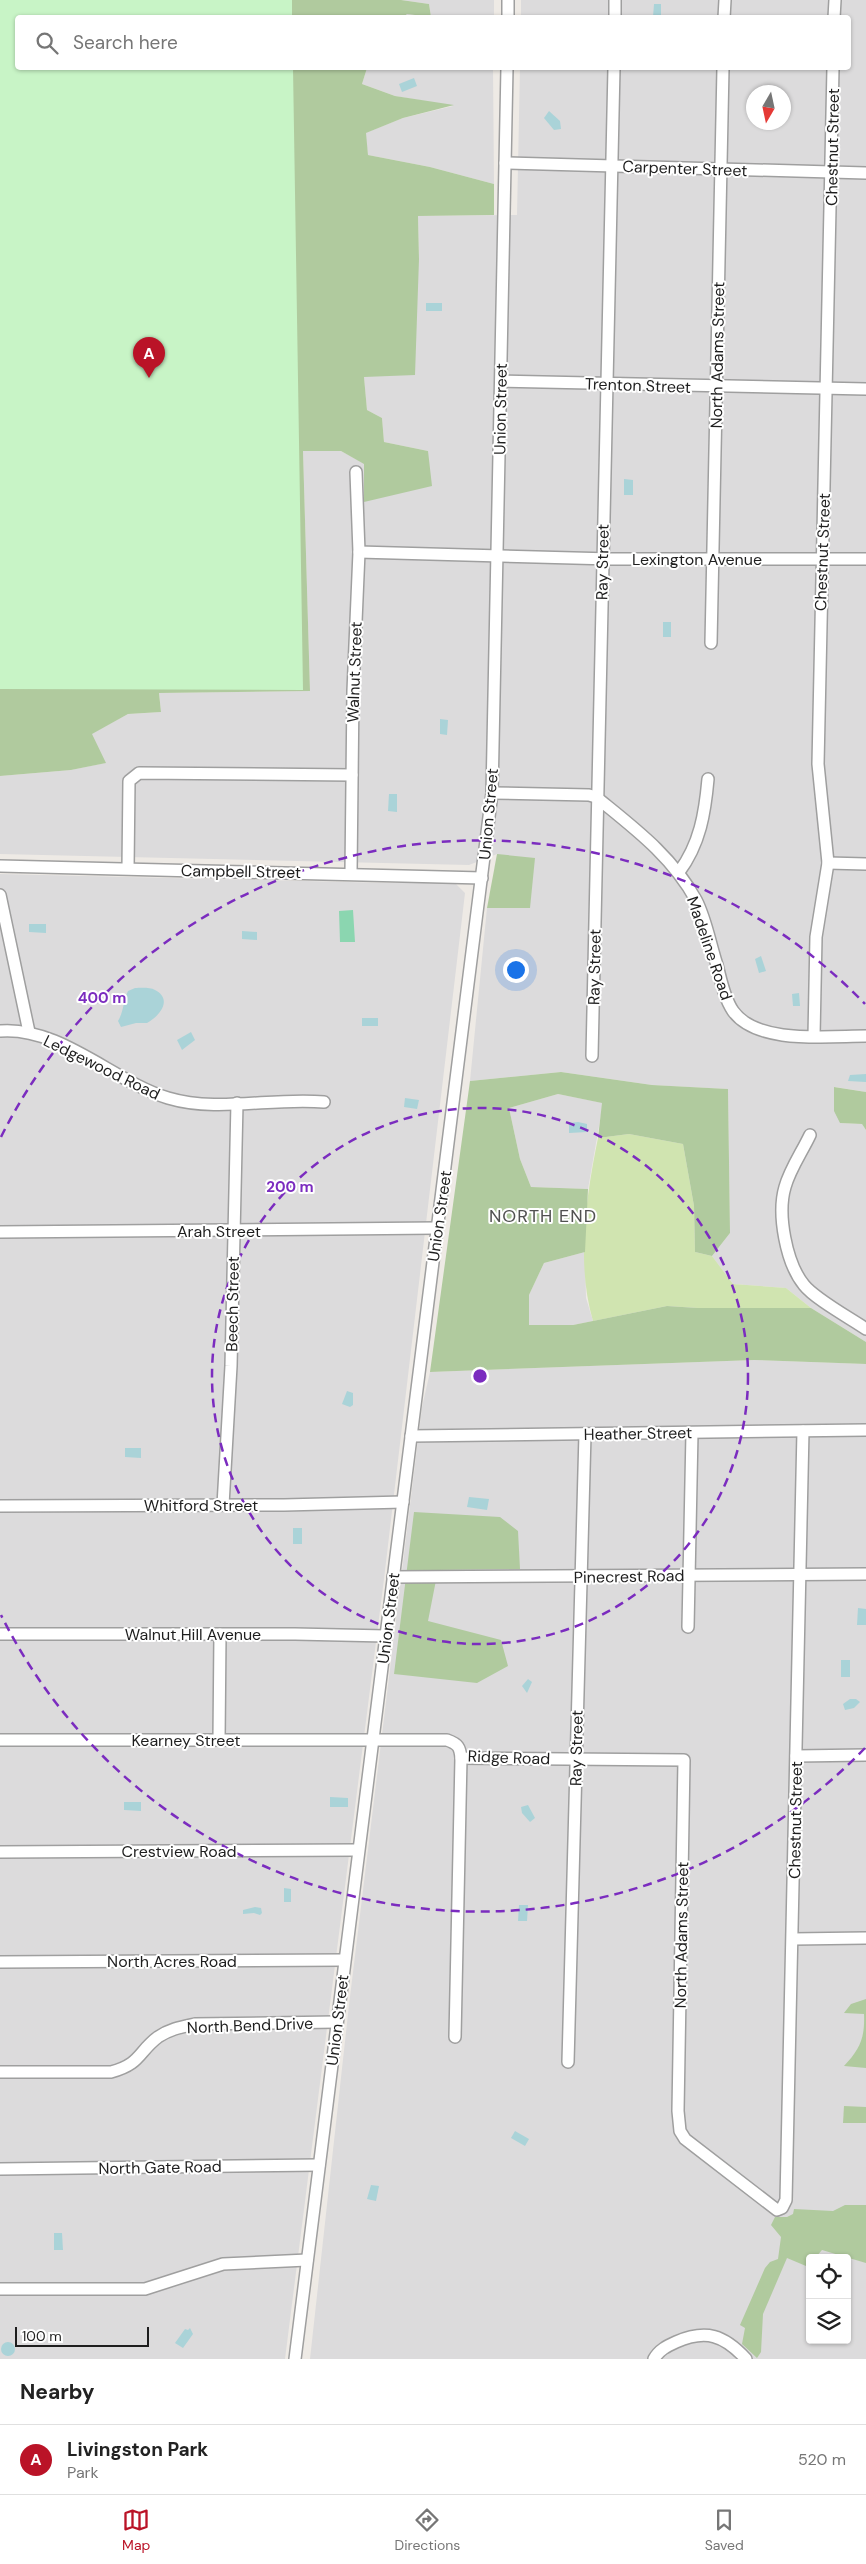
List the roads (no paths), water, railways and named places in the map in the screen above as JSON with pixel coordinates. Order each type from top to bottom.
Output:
[{"type":"street","points":[[508,0],[508,15]]},
{"type":"street","points":[[615,0],[615,15]]},
{"type":"street","points":[[724,15],[725,0]]},
{"type":"street","points":[[834,15],[835,0]]},
{"type":"street","name":"Union Street","points":[[295,2359],[492,793],[507,70]]},
{"type":"street","name":"Ray Street","points":[[592,1056],[596,797],[614,70]]},
{"type":"street","name":"North Adams Street","points":[[711,644],[723,70]]},
{"type":"street","name":"Chestnut Street","points":[[814,1036],[816,937],[828,864],[818,764],[833,70]]},
{"type":"street","name":"Carpenter Street","points":[[505,163],[721,170],[866,172]]},
{"type":"street","name":"Trenton Street","points":[[501,381],[866,389]]},
{"type":"street","name":"Walnut Street","points":[[351,873],[359,552],[356,472]]},
{"type":"street","name":"Lexington Avenue","points":[[359,552],[603,558],[866,559]]},
{"type":"street","points":[[128,868],[129,781],[139,773],[352,775]]},
{"type":"street","points":[[679,872],[691,854],[702,825],[708,779]]},
{"type":"street","points":[[492,793],[582,794],[596,797]]},
{"type":"street","name":"Madeline Road","points":[[596,797],[643,835],[667,857],[679,872],[697,902],[726,995],[734,1013],[752,1027],[767,1033],[814,1036],[866,1036]]},
{"type":"street","points":[[828,864],[866,864]]},
{"type":"street","name":"Campbell Street","points":[[0,866],[351,873],[482,878]]},
{"type":"street","points":[[0,895],[29,1032]]},
{"type":"street","name":"Ledgewood Road","points":[[0,1030],[29,1032],[94,1060],[139,1086],[168,1098],[188,1102],[237,1103],[303,1100],[324,1102]]},
{"type":"street","name":"Beech Street","points":[[223,1505],[231,1366],[237,1103]]},
{"type":"street","points":[[810,1135],[789,1174],[783,1196],[784,1230],[790,1263],[805,1286],[866,1329]]},
{"type":"street","name":"Arah Street","points":[[0,1232],[233,1232],[437,1228]]},
{"type":"street","name":"Heather Street","points":[[411,1436],[866,1430]]},
{"type":"street","name":"Chestnut Street","points":[[782,2208],[786,2200],[803,1431]]},
{"type":"street","points":[[688,1627],[692,1433]]},
{"type":"street","name":"Ray Street","points":[[568,2062],[585,1434]]},
{"type":"street","name":"Whitford Street","points":[[0,1506],[403,1502]]},
{"type":"street","name":"Pinecrest Road","points":[[393,1577],[866,1574]]},
{"type":"street","name":"Walnut Hill Avenue","points":[[0,1634],[386,1636]]},
{"type":"street","points":[[219,1740],[220,1634]]},
{"type":"street","name":"Kearney Street","points":[[0,1740],[373,1740]]},
{"type":"street","name":"Ridge Road","points":[[373,1740],[447,1740],[456,1743],[460,1748],[462,1758],[684,1760]]},
{"type":"street","points":[[796,1756],[866,1755]]},
{"type":"street","points":[[455,2037],[462,1758]]},
{"type":"street","name":"North Adams Street","points":[[684,1760],[678,2111],[680,2131],[693,2147],[770,2207],[777,2210],[782,2208]]},
{"type":"street","name":"Crestview Road","points":[[0,1852],[358,1850]]},
{"type":"street","points":[[793,1939],[866,1938]]},
{"type":"street","name":"North Acres Road","points":[[0,1962],[344,1960]]},
{"type":"street","name":"North Bend Drive","points":[[0,2072],[111,2072],[125,2068],[141,2056],[156,2038],[174,2028],[195,2024],[336,2022]]},
{"type":"street","name":"North Gate Road","points":[[0,2169],[319,2165]]},
{"type":"street","points":[[0,2289],[145,2289],[223,2264],[307,2260]]},
{"type":"street","points":[[654,2359],[659,2351],[698,2335],[717,2336],[727,2341],[746,2359]]},
{"type":"water","points":[[654,4],[661,4],[661,15],[653,15]]},
{"type":"water","points":[[414,78],[417,86],[402,92],[399,84]]},
{"type":"water","points":[[549,111],[560,121],[561,129],[554,130],[544,118]]},
{"type":"water","points":[[426,303],[442,303],[442,311],[426,311]]},
{"type":"water","points":[[624,479],[633,480],[633,495],[624,495]]},
{"type":"water","points":[[663,622],[671,622],[671,637],[663,637]]},
{"type":"water","points":[[440,719],[448,720],[447,735],[440,734]]},
{"type":"water","points":[[389,794],[397,794],[397,812],[388,811]]},
{"type":"water","points":[[29,924],[46,924],[46,933],[29,932]]},
{"type":"water","points":[[242,931],[257,932],[257,940],[242,939]]},
{"type":"water","points":[[761,956],[766,971],[759,973],[755,959]]},
{"type":"water","points":[[135,988],[155,990],[163,998],[163,1007],[147,1023],[136,1023],[121,1027],[118,1021],[126,995],[128,991]]},
{"type":"water","points":[[799,993],[800,1006],[793,1006],[792,994]]},
{"type":"water","points":[[362,1018],[378,1018],[378,1026],[362,1026]]},
{"type":"water","points":[[191,1032],[195,1040],[182,1050],[177,1040]]},
{"type":"water","points":[[866,1074],[866,1082],[848,1081],[850,1075]]},
{"type":"water","points":[[405,1098],[419,1100],[417,1109],[404,1107]]},
{"type":"water","points":[[569,1123],[587,1124],[587,1132],[569,1133]]},
{"type":"water","points":[[347,1391],[353,1393],[353,1405],[350,1407],[342,1404]]},
{"type":"water","points":[[125,1448],[141,1448],[141,1458],[125,1457]]},
{"type":"water","points":[[469,1497],[489,1499],[487,1510],[467,1507]]},
{"type":"water","points":[[293,1528],[302,1528],[302,1544],[293,1544]]},
{"type":"water","points":[[858,1608],[866,1609],[866,1625],[857,1625]]},
{"type":"water","points":[[841,1660],[850,1660],[850,1677],[841,1677]]},
{"type":"water","points":[[528,1679],[532,1682],[527,1693],[522,1686]]},
{"type":"water","points":[[850,1699],[856,1699],[860,1702],[854,1708],[845,1710],[843,1704]]},
{"type":"water","points":[[330,1797],[348,1798],[348,1807],[330,1807]]},
{"type":"water","points":[[124,1802],[141,1802],[141,1811],[124,1810]]},
{"type":"water","points":[[528,1805],[535,1818],[530,1822],[522,1813],[521,1807]]},
{"type":"water","points":[[284,1888],[291,1889],[291,1902],[284,1902]]},
{"type":"water","points":[[519,1905],[528,1905],[527,1921],[518,1921]]},
{"type":"water","points":[[255,1907],[261,1908],[262,1913],[260,1915],[254,1913],[243,1914],[243,1910]]},
{"type":"water","points":[[515,2131],[529,2139],[525,2146],[511,2138]]},
{"type":"water","points":[[371,2185],[379,2186],[376,2201],[367,2199]]},
{"type":"water","points":[[54,2233],[62,2233],[63,2250],[54,2250]]},
{"type":"water","points":[[190,2328],[193,2334],[183,2348],[175,2343],[185,2329],[188,2330]]},
{"type":"water","points":[[8,2342],[13,2344],[15,2349],[13,2354],[8,2356],[3,2354],[1,2349],[3,2344]]},
{"type":"place","name":"Livingston Park","points":[[149,378]]},
{"type":"district","name":"NORTH END","points":[[543,1216]]}]
